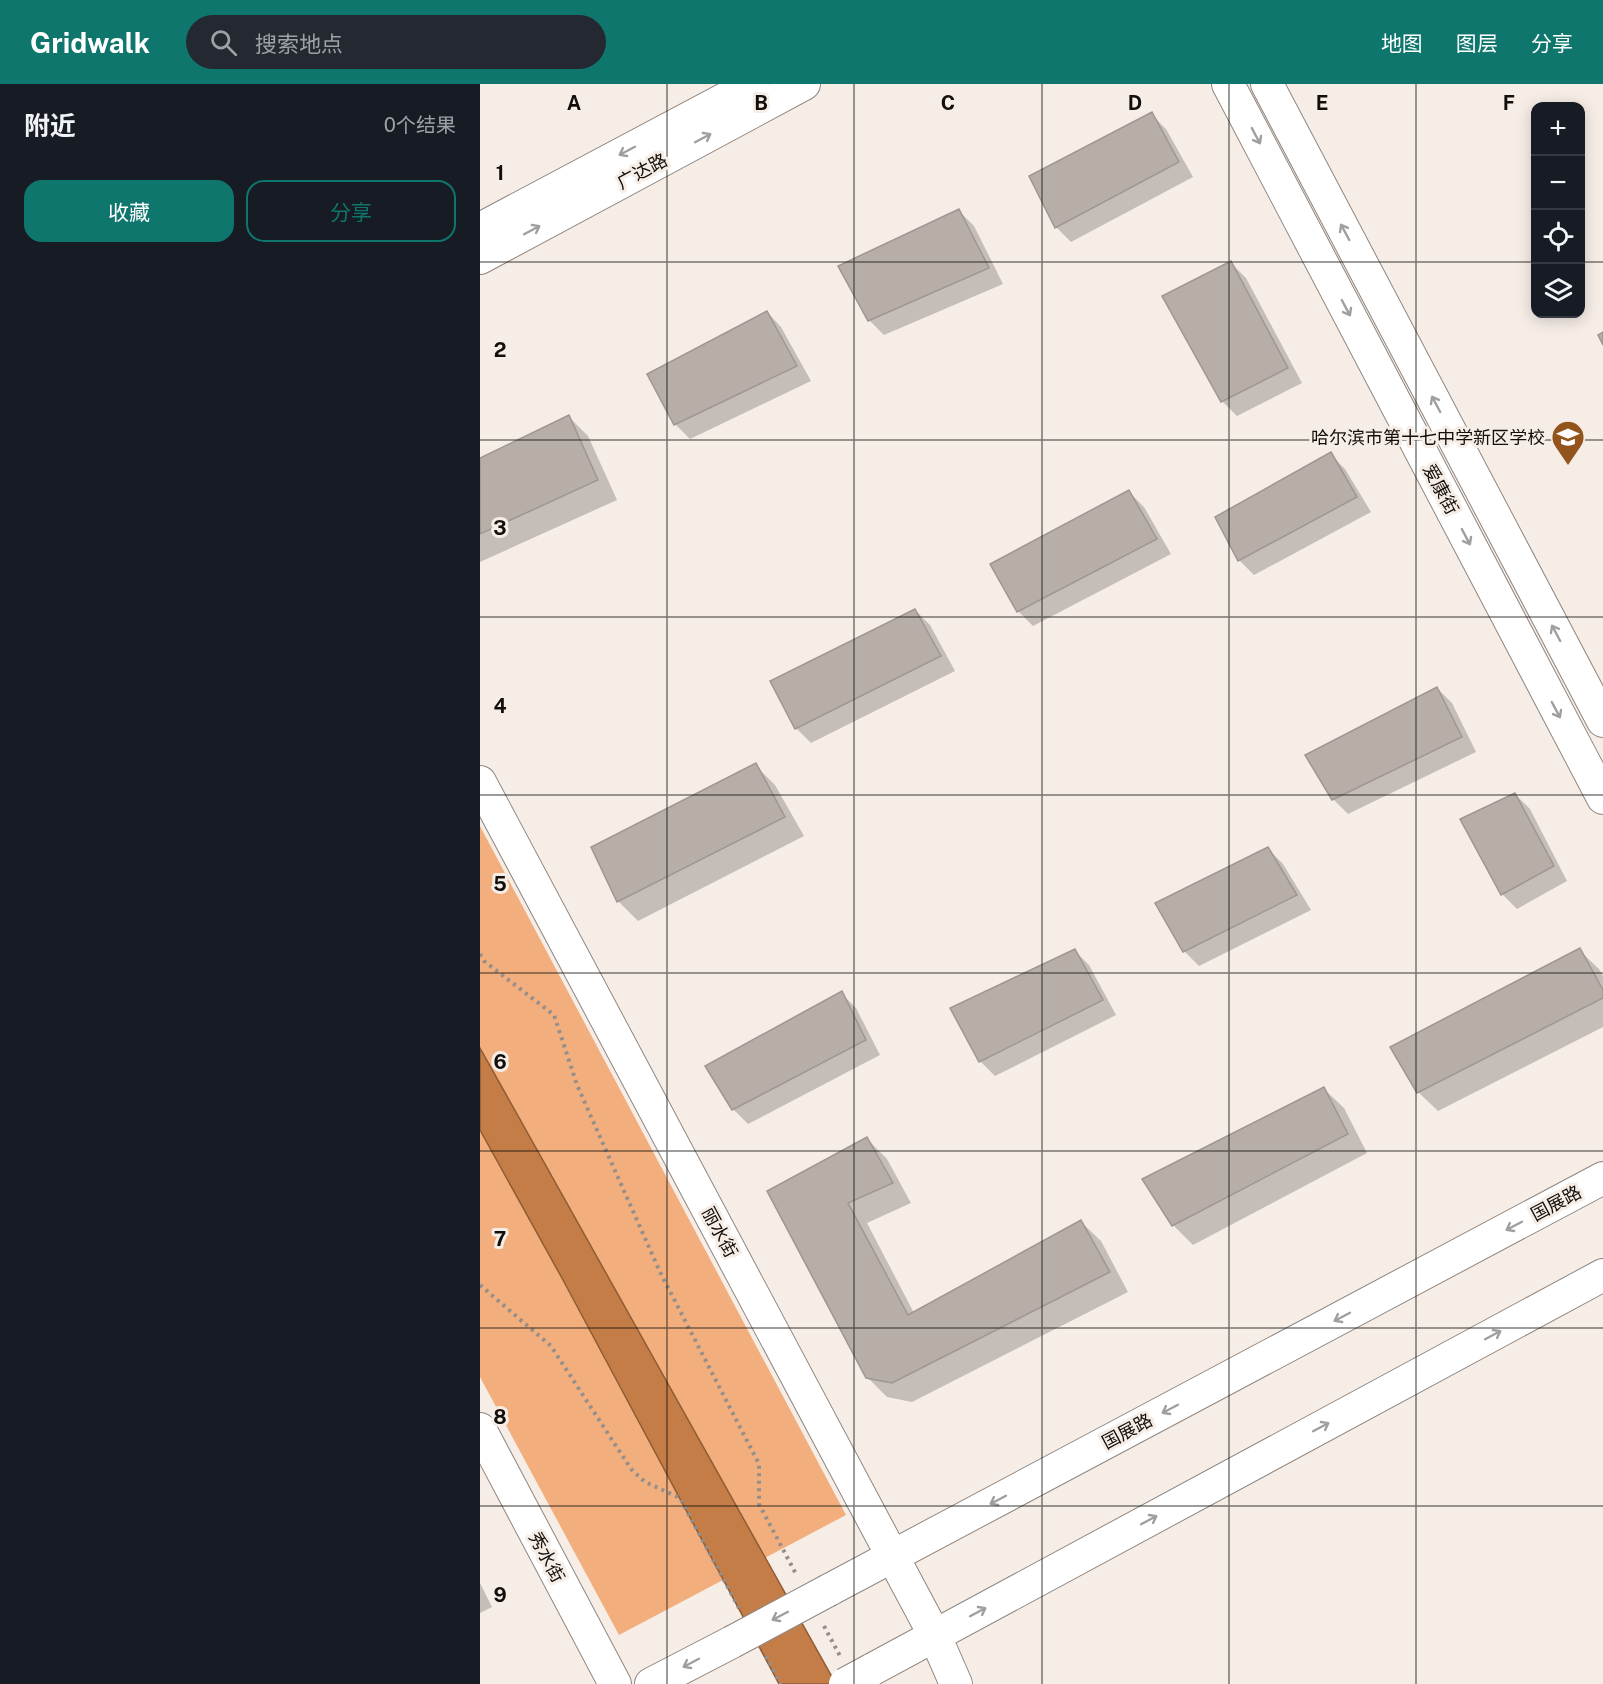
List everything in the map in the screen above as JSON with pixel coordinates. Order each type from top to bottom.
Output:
[{"type":"main road","name":"广达路","points":[[480,230],[753,84]]},
{"type":"main road","name":"广达路","points":[[480,258],[804,84]]},
{"type":"main road","name":"爱康街","points":[[1228,84],[1603,798]]},
{"type":"main road","name":"爱康街","points":[[1267,84],[1603,722]]},
{"type":"main road","name":"丽水街","points":[[480,782],[935,1636],[956,1684]]},
{"type":"main road","name":"国展路","points":[[651,1684],[1603,1178]]},
{"type":"main road","points":[[853,1672],[1603,1275]]},
{"type":"main road","name":"秀水街","points":[[480,1429],[615,1684]]},
{"type":"path","points":[[480,954],[484,961],[554,1015],[577,1085],[656,1261],[759,1464],[759,1504],[798,1578]]},
{"type":"path","points":[[480,1285],[551,1346],[631,1469],[645,1482],[680,1498],[741,1612]]},
{"type":"path","points":[[821,1621],[853,1672]]},
{"type":"path","points":[[764,1653],[781,1684]]},
{"type":"shaded area","points":[[480,826],[846,1515],[619,1635],[480,1377]]},
{"type":"shaded area","points":[[480,1048],[836,1684],[779,1684],[480,1130]]},
{"type":"building","points":[[1152,112],[1179,162],[1055,228],[1029,176]]},
{"type":"building","points":[[959,209],[989,268],[868,321],[838,266]]},
{"type":"building","points":[[1231,261],[1288,368],[1221,402],[1162,296]]},
{"type":"building","points":[[767,311],[797,366],[674,425],[647,374]]},
{"type":"building","points":[[1603,332],[1603,345],[1598,335]]},
{"type":"building","points":[[569,415],[598,480],[480,534],[480,458]]},
{"type":"building","points":[[1331,452],[1357,497],[1238,561],[1215,517]]},
{"type":"building","points":[[1129,490],[1157,539],[1017,612],[990,564]]},
{"type":"building","points":[[915,609],[941,656],[795,729],[770,681]]},
{"type":"building","points":[[1437,687],[1462,737],[1332,800],[1305,755]]},
{"type":"building","points":[[756,763],[785,817],[617,902],[591,847]]},
{"type":"building","points":[[1515,793],[1554,866],[1501,895],[1460,819]]},
{"type":"building","points":[[1268,847],[1297,895],[1183,952],[1155,903]]},
{"type":"building","points":[[1580,948],[1603,990],[1603,998],[1417,1093],[1390,1047]]},
{"type":"building","points":[[1075,949],[1103,1000],[979,1062],[950,1008]]},
{"type":"building","points":[[842,991],[866,1040],[732,1110],[705,1066]]},
{"type":"building","points":[[1324,1087],[1348,1134],[1172,1226],[1142,1179]]},
{"type":"building","points":[[867,1137],[893,1183],[848,1203],[908,1315],[1081,1220],[1110,1272],[892,1383],[866,1378],[767,1191]]},
{"type":"place","name":"哈尔滨市第十七中学新区学校","points":[[1568,466]]}]
